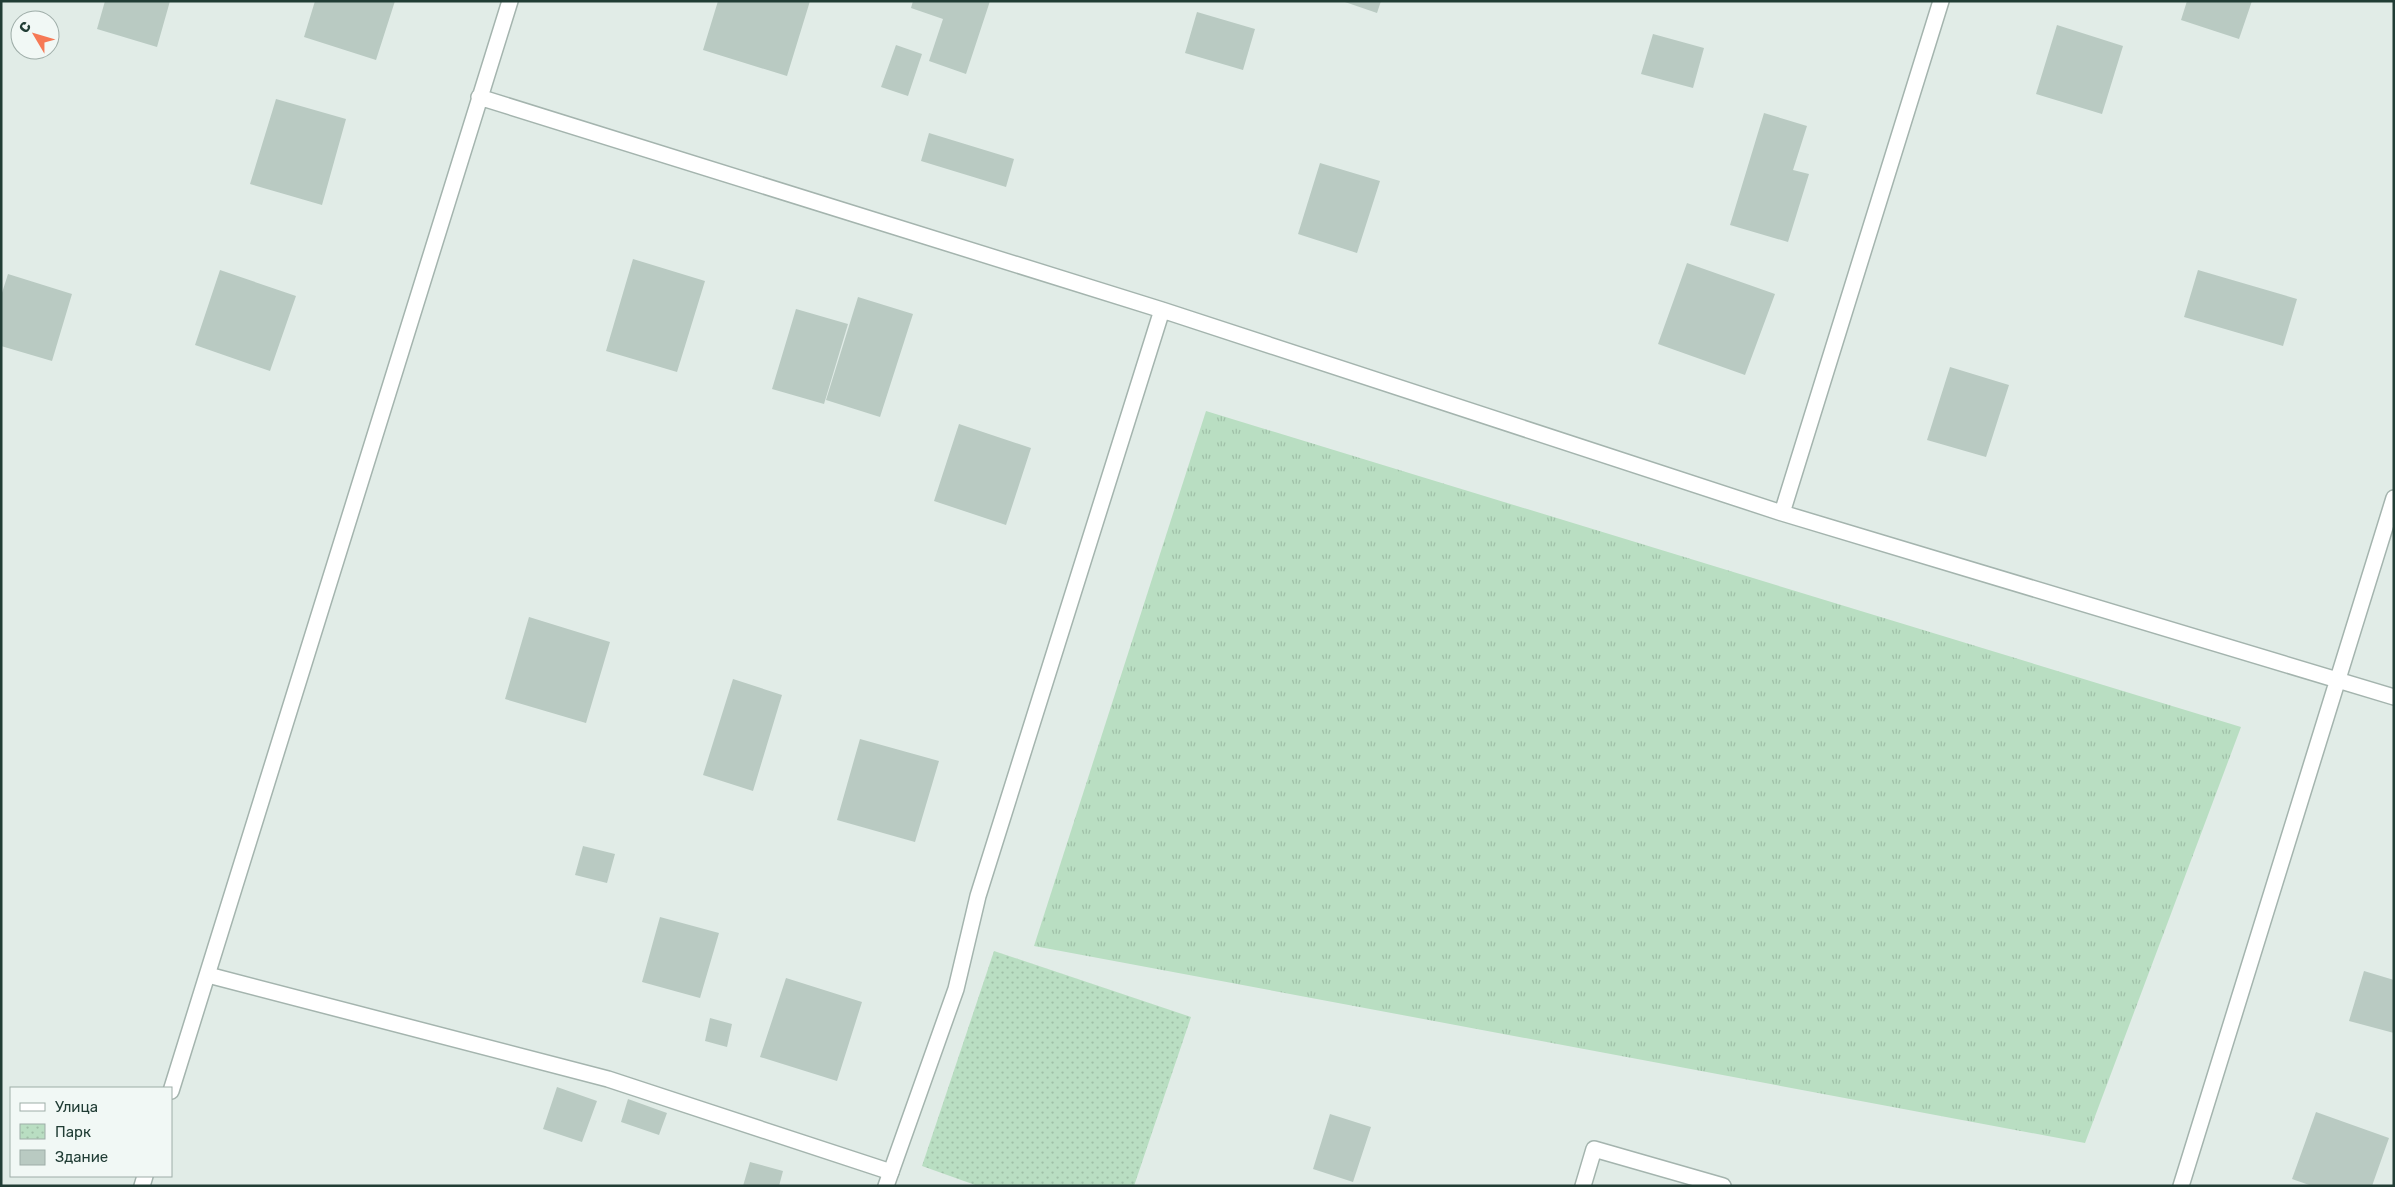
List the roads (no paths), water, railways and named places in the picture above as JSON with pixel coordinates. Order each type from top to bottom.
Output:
[{"type":"street","points":[[172,1088],[510,1]]},
{"type":"street","points":[[1782,513],[1940,1]]},
{"type":"street","points":[[479,97],[1162,310],[1782,513],[2394,697]]},
{"type":"street","points":[[208,975],[608,1079],[889,1179],[956,989],[978,896],[1162,310]]},
{"type":"street","points":[[2181,1186],[2394,498]]},
{"type":"street","points":[[1583,1186],[1594,1149],[1723,1186]]}]
